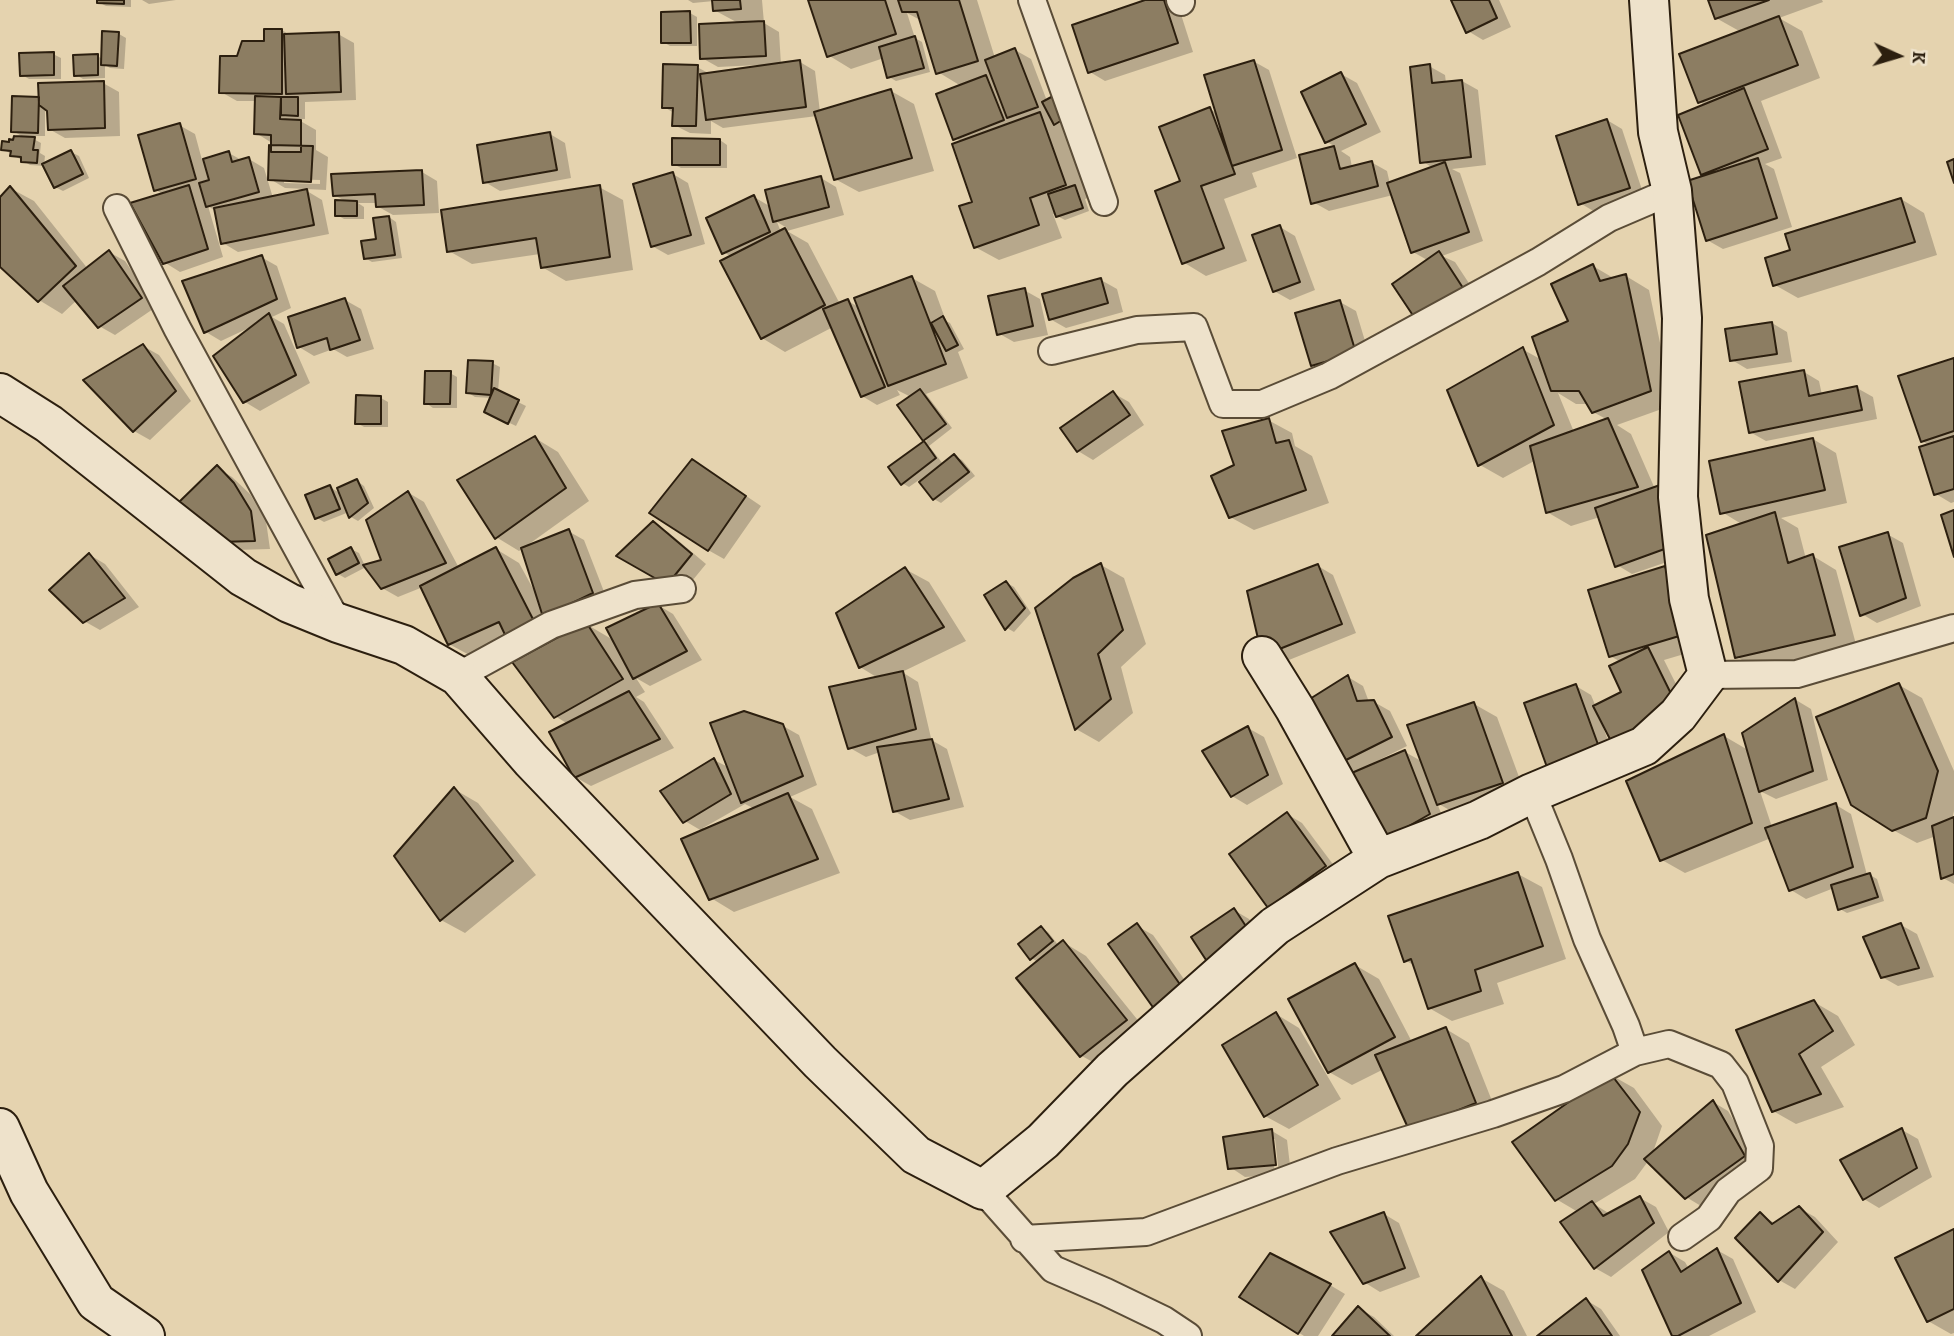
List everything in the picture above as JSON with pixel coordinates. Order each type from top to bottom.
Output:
[{"type":"main road","points":[[0,393],[49,424],[243,577],[289,603],[404,645],[458,676],[531,760],[830,1071],[916,1155],[983,1190],[1043,1141],[1112,1070],[1275,926],[1378,859],[1479,820],[1532,793],[1644,746],[1678,715],[1708,675],[1689,600],[1678,497],[1682,318],[1672,191],[1658,132],[1649,0]]},
{"type":"main road","points":[[1262,656],[1295,709],[1378,859]]},
{"type":"main road","points":[[0,1128],[29,1192],[96,1302],[145,1336]]},
{"type":"street","points":[[1032,0],[1104,202]]},
{"type":"street","points":[[1052,351],[1136,330],[1194,327],[1223,404],[1262,404],[1329,376],[1538,262],[1609,218],[1672,191]]},
{"type":"street","points":[[117,208],[177,328],[338,623]]},
{"type":"street","points":[[458,676],[551,625],[635,595],[682,589]]},
{"type":"street","points":[[1708,675],[1797,674],[1954,628]]},
{"type":"street","points":[[1532,793],[1587,939],[1635,1052]]},
{"type":"street","points":[[1024,1239],[1146,1232],[1336,1161],[1493,1114],[1564,1089],[1635,1052],[1668,1044],[1721,1065],[1735,1083],[1760,1146],[1759,1168],[1728,1191],[1709,1218],[1682,1237]]},
{"type":"street","points":[[983,1190],[1052,1269],[1164,1320],[1188,1336]]},
{"type":"building","points":[[97,0],[124,0],[124,4],[97,3]]},
{"type":"building","points":[[712,0],[740,0],[741,9],[713,11]]},
{"type":"building","points":[[808,0],[885,0],[896,34],[827,57]]},
{"type":"building","points":[[898,0],[959,0],[978,61],[936,74],[917,12],[902,12]]},
{"type":"building","points":[[1145,0],[1164,0],[1178,43],[1088,73],[1072,25]]},
{"type":"building","points":[[1451,0],[1489,0],[1497,18],[1466,33]]},
{"type":"building","points":[[1708,0],[1769,0],[1715,19]]},
{"type":"building","points":[[690,11],[691,43],[661,43],[661,12]]},
{"type":"building","points":[[1779,16],[1798,65],[1698,103],[1679,54]]},
{"type":"building","points":[[764,21],[766,56],[700,59],[699,24]]},
{"type":"building","points":[[264,29],[282,29],[282,94],[219,93],[220,56],[237,56],[242,41],[264,41]]},
{"type":"building","points":[[102,31],[119,32],[117,66],[101,65]]},
{"type":"building","points":[[339,32],[341,92],[286,94],[284,34]]},
{"type":"building","points":[[915,36],[924,68],[887,78],[879,47]]},
{"type":"building","points":[[1015,48],[1038,107],[1007,118],[985,60]]},
{"type":"building","points":[[54,52],[54,75],[20,76],[19,53]]},
{"type":"building","points":[[98,54],[98,75],[74,76],[73,55]]},
{"type":"building","points":[[800,60],[806,107],[706,120],[700,74]]},
{"type":"building","points":[[1254,60],[1282,150],[1232,166],[1204,75]]},
{"type":"building","points":[[663,64],[698,65],[696,126],[672,126],[673,108],[662,108]]},
{"type":"building","points":[[1430,64],[1432,83],[1462,80],[1471,157],[1420,163],[1410,67]]},
{"type":"building","points":[[1341,72],[1366,124],[1325,143],[1301,92]]},
{"type":"building","points":[[986,75],[1004,120],[953,140],[936,94]]},
{"type":"building","points":[[104,81],[105,128],[48,130],[47,111],[39,105],[38,83]]},
{"type":"building","points":[[1744,88],[1768,149],[1701,175],[1678,115]]},
{"type":"building","points":[[891,89],[912,158],[834,180],[814,112]]},
{"type":"building","points":[[1055,95],[1067,117],[1054,125],[1042,102]]},
{"type":"building","points":[[12,96],[39,97],[38,133],[11,132]]},
{"type":"building","points":[[255,96],[281,97],[280,119],[301,120],[301,152],[271,152],[271,135],[254,134]]},
{"type":"building","points":[[281,97],[298,97],[298,116],[281,115]]},
{"type":"building","points":[[1210,107],[1235,174],[1201,186],[1224,248],[1182,264],[1155,191],[1180,181],[1159,127]]},
{"type":"building","points":[[1040,112],[1066,185],[1030,198],[1039,225],[974,248],[959,206],[972,202],[952,144]]},
{"type":"building","points":[[1607,119],[1630,188],[1578,205],[1556,136]]},
{"type":"building","points":[[180,123],[196,179],[154,191],[138,135]]},
{"type":"building","points":[[550,132],[557,170],[483,183],[477,145]]},
{"type":"building","points":[[14,136],[35,137],[33,150],[38,150],[37,163],[21,162],[21,157],[10,156],[11,151],[1,150],[2,141],[9,142]]},
{"type":"building","points":[[672,138],[720,139],[720,165],[672,165]]},
{"type":"building","points":[[269,145],[313,146],[311,182],[268,180]]},
{"type":"building","points":[[1334,146],[1340,169],[1372,161],[1378,186],[1311,204],[1299,155]]},
{"type":"building","points":[[71,150],[83,174],[54,188],[42,164]]},
{"type":"building","points":[[229,151],[232,162],[249,157],[259,192],[206,207],[199,183],[209,180],[203,159]]},
{"type":"building","points":[[1758,158],[1777,218],[1706,241],[1687,181]]},
{"type":"building","points":[[1954,159],[1954,183],[1947,162]]},
{"type":"building","points":[[1445,162],[1469,232],[1411,253],[1387,183]]},
{"type":"building","points":[[422,170],[424,205],[376,207],[375,194],[333,196],[331,174]]},
{"type":"building","points":[[673,172],[691,235],[651,247],[633,184]]},
{"type":"building","points":[[821,176],[829,207],[773,222],[765,190]]},
{"type":"building","points":[[189,185],[208,249],[163,264],[130,203]]},
{"type":"building","points":[[600,185],[610,257],[541,268],[536,238],[447,252],[441,210]]},
{"type":"building","points":[[1075,185],[1083,208],[1056,217],[1048,194]]},
{"type":"building","points":[[10,186],[76,266],[38,302],[0,267],[0,197]]},
{"type":"building","points":[[307,189],[314,225],[221,244],[214,208]]},
{"type":"building","points":[[754,195],[770,232],[722,254],[706,218]]},
{"type":"building","points":[[1901,198],[1915,242],[1773,286],[1765,258],[1790,250],[1785,234]]},
{"type":"building","points":[[335,200],[357,201],[357,216],[335,216]]},
{"type":"building","points":[[389,216],[395,255],[364,259],[361,241],[376,239],[373,218]]},
{"type":"building","points":[[1280,225],[1300,282],[1273,292],[1252,235]]},
{"type":"building","points":[[785,228],[825,305],[761,339],[720,261]]},
{"type":"building","points":[[109,250],[142,298],[98,328],[63,286]]},
{"type":"building","points":[[1439,251],[1465,291],[1418,323],[1392,284]]},
{"type":"building","points":[[262,255],[277,299],[204,333],[182,281]]},
{"type":"building","points":[[1593,264],[1600,281],[1626,274],[1651,391],[1592,413],[1579,391],[1551,391],[1532,337],[1568,321],[1551,284]]},
{"type":"building","points":[[912,276],[946,364],[888,386],[854,298]]},
{"type":"building","points":[[1101,278],[1108,303],[1049,320],[1042,294]]},
{"type":"building","points":[[1025,288],[1033,326],[997,335],[988,296]]},
{"type":"building","points":[[345,298],[360,340],[330,350],[327,338],[297,348],[288,317]]},
{"type":"building","points":[[848,299],[885,387],[861,397],[823,309]]},
{"type":"building","points":[[1340,300],[1356,353],[1311,366],[1295,313]]},
{"type":"building","points":[[269,313],[296,375],[243,403],[213,356]]},
{"type":"building","points":[[943,316],[958,345],[946,351],[931,323]]},
{"type":"building","points":[[1772,322],[1777,354],[1730,361],[1725,329]]},
{"type":"building","points":[[143,344],[176,391],[133,432],[83,380]]},
{"type":"building","points":[[1523,347],[1554,425],[1478,466],[1447,390]]},
{"type":"building","points":[[1954,358],[1954,431],[1921,442],[1898,376]]},
{"type":"building","points":[[468,360],[493,361],[491,395],[466,393]]},
{"type":"building","points":[[1804,370],[1809,396],[1857,386],[1862,410],[1749,433],[1739,382]]},
{"type":"building","points":[[425,371],[451,371],[450,404],[424,404]]},
{"type":"building","points":[[494,388],[519,400],[508,424],[484,412]]},
{"type":"building","points":[[920,389],[946,424],[923,441],[897,405]]},
{"type":"building","points":[[1113,391],[1130,415],[1077,452],[1060,428]]},
{"type":"building","points":[[356,395],[381,396],[381,424],[355,424]]},
{"type":"building","points":[[1269,418],[1276,443],[1289,440],[1306,490],[1229,518],[1211,476],[1234,465],[1222,431]]},
{"type":"building","points":[[1608,418],[1638,487],[1546,513],[1530,446]]},
{"type":"building","points":[[535,436],[566,488],[495,539],[457,480]]},
{"type":"building","points":[[1954,436],[1954,489],[1934,495],[1919,447]]},
{"type":"building","points":[[1813,438],[1825,490],[1720,514],[1709,461]]},
{"type":"building","points":[[924,441],[936,458],[901,485],[888,467]]},
{"type":"building","points":[[954,454],[969,472],[933,500],[919,482]]},
{"type":"building","points":[[692,459],[746,496],[708,551],[649,513]]},
{"type":"building","points":[[217,465],[234,483],[251,511],[255,541],[218,542],[177,504]]},
{"type":"building","points":[[357,479],[368,503],[349,518],[337,488]]},
{"type":"building","points":[[330,485],[340,509],[315,519],[305,495]]},
{"type":"building","points":[[1660,485],[1681,543],[1615,567],[1595,508]]},
{"type":"building","points":[[408,491],[446,563],[381,589],[363,565],[381,560],[366,520]]},
{"type":"building","points":[[1954,510],[1954,557],[1941,515]]},
{"type":"building","points":[[1775,512],[1788,563],[1813,554],[1835,635],[1735,658],[1706,535]]},
{"type":"building","points":[[653,521],[692,554],[667,585],[616,556]]},
{"type":"building","points":[[569,529],[593,593],[543,617],[521,548]]},
{"type":"building","points":[[1888,532],[1906,598],[1860,616],[1839,547]]},
{"type":"building","points":[[351,547],[359,563],[336,575],[328,559]]},
{"type":"building","points":[[496,547],[537,627],[507,639],[499,622],[448,645],[420,586]]},
{"type":"building","points":[[89,553],[125,598],[83,623],[49,590]]},
{"type":"building","points":[[1101,563],[1123,630],[1098,654],[1111,699],[1075,730],[1035,608],[1073,578]]},
{"type":"building","points":[[1318,564],[1342,624],[1262,656],[1247,591]]},
{"type":"building","points":[[1665,566],[1686,634],[1609,657],[1588,590]]},
{"type":"building","points":[[905,567],[944,627],[859,668],[836,613]]},
{"type":"building","points":[[1006,581],[1025,608],[1005,630],[984,595]]},
{"type":"building","points":[[658,603],[687,651],[633,679],[606,628]]},
{"type":"building","points":[[586,622],[623,679],[554,718],[512,662]]},
{"type":"building","points":[[1648,647],[1680,712],[1613,745],[1593,706],[1621,692],[1609,666]]},
{"type":"building","points":[[903,671],[916,729],[848,749],[829,687]]},
{"type":"building","points":[[1348,675],[1357,701],[1374,700],[1392,737],[1336,765],[1305,702]]},
{"type":"building","points":[[1899,683],[1938,771],[1926,818],[1892,831],[1851,805],[1816,717]]},
{"type":"building","points":[[1576,684],[1600,750],[1548,770],[1524,703]]},
{"type":"building","points":[[629,691],[660,739],[574,778],[549,732]]},
{"type":"building","points":[[1795,698],[1813,771],[1759,792],[1742,733]]},
{"type":"building","points":[[1474,702],[1503,783],[1437,805],[1407,725]]},
{"type":"building","points":[[744,711],[783,724],[803,776],[741,803],[710,723]]},
{"type":"building","points":[[1248,726],[1268,775],[1231,797],[1202,751]]},
{"type":"building","points":[[1724,734],[1752,823],[1660,861],[1626,781]]},
{"type":"building","points":[[932,739],[949,799],[893,812],[877,747]]},
{"type":"building","points":[[1405,750],[1430,814],[1379,843],[1347,775]]},
{"type":"building","points":[[714,758],[731,794],[683,823],[660,791]]},
{"type":"building","points":[[454,787],[513,861],[440,921],[394,856]]},
{"type":"building","points":[[788,793],[818,859],[709,900],[681,839]]},
{"type":"building","points":[[1836,803],[1853,867],[1789,891],[1765,828]]},
{"type":"building","points":[[1287,812],[1326,866],[1268,908],[1229,854]]},
{"type":"building","points":[[1954,817],[1954,874],[1941,879],[1932,826]]},
{"type":"building","points":[[1518,872],[1543,946],[1475,970],[1481,991],[1428,1009],[1411,959],[1404,962],[1388,916]]},
{"type":"building","points":[[1870,873],[1878,897],[1838,910],[1831,885]]},
{"type":"building","points":[[1234,908],[1251,934],[1208,963],[1191,937]]},
{"type":"building","points":[[1137,923],[1186,993],[1157,1013],[1108,944]]},
{"type":"building","points":[[1901,923],[1919,968],[1881,978],[1863,937]]},
{"type":"building","points":[[1041,926],[1053,941],[1030,960],[1018,944]]},
{"type":"building","points":[[1063,940],[1127,1020],[1080,1057],[1016,978]]},
{"type":"building","points":[[1355,963],[1395,1037],[1328,1073],[1288,999]]},
{"type":"building","points":[[1814,1000],[1833,1031],[1799,1054],[1821,1094],[1772,1112],[1736,1030]]},
{"type":"building","points":[[1276,1012],[1318,1085],[1264,1117],[1222,1045]]},
{"type":"building","points":[[1446,1027],[1476,1103],[1409,1130],[1375,1055]]},
{"type":"building","points":[[1610,1073],[1640,1112],[1628,1144],[1612,1166],[1555,1201],[1512,1142]]},
{"type":"building","points":[[1713,1100],[1745,1156],[1685,1199],[1644,1159]]},
{"type":"building","points":[[1902,1128],[1917,1168],[1863,1200],[1840,1160]]},
{"type":"building","points":[[1272,1129],[1276,1165],[1228,1169],[1223,1137]]},
{"type":"building","points":[[1640,1196],[1654,1223],[1594,1269],[1560,1222],[1592,1201],[1603,1216]]},
{"type":"building","points":[[1799,1206],[1823,1232],[1778,1282],[1735,1238],[1760,1212],[1772,1224]]},
{"type":"building","points":[[1384,1212],[1405,1268],[1363,1284],[1330,1232]]},
{"type":"building","points":[[1954,1229],[1954,1309],[1927,1322],[1895,1258]]},
{"type":"building","points":[[1717,1248],[1741,1303],[1678,1336],[1672,1336],[1642,1270],[1669,1251],[1681,1272]]},
{"type":"building","points":[[1270,1253],[1331,1284],[1298,1334],[1239,1297]]},
{"type":"building","points":[[1481,1276],[1512,1336],[1416,1336]]},
{"type":"building","points":[[1586,1298],[1612,1336],[1537,1336]]},
{"type":"building","points":[[1358,1306],[1390,1336],[1332,1336]]}]
